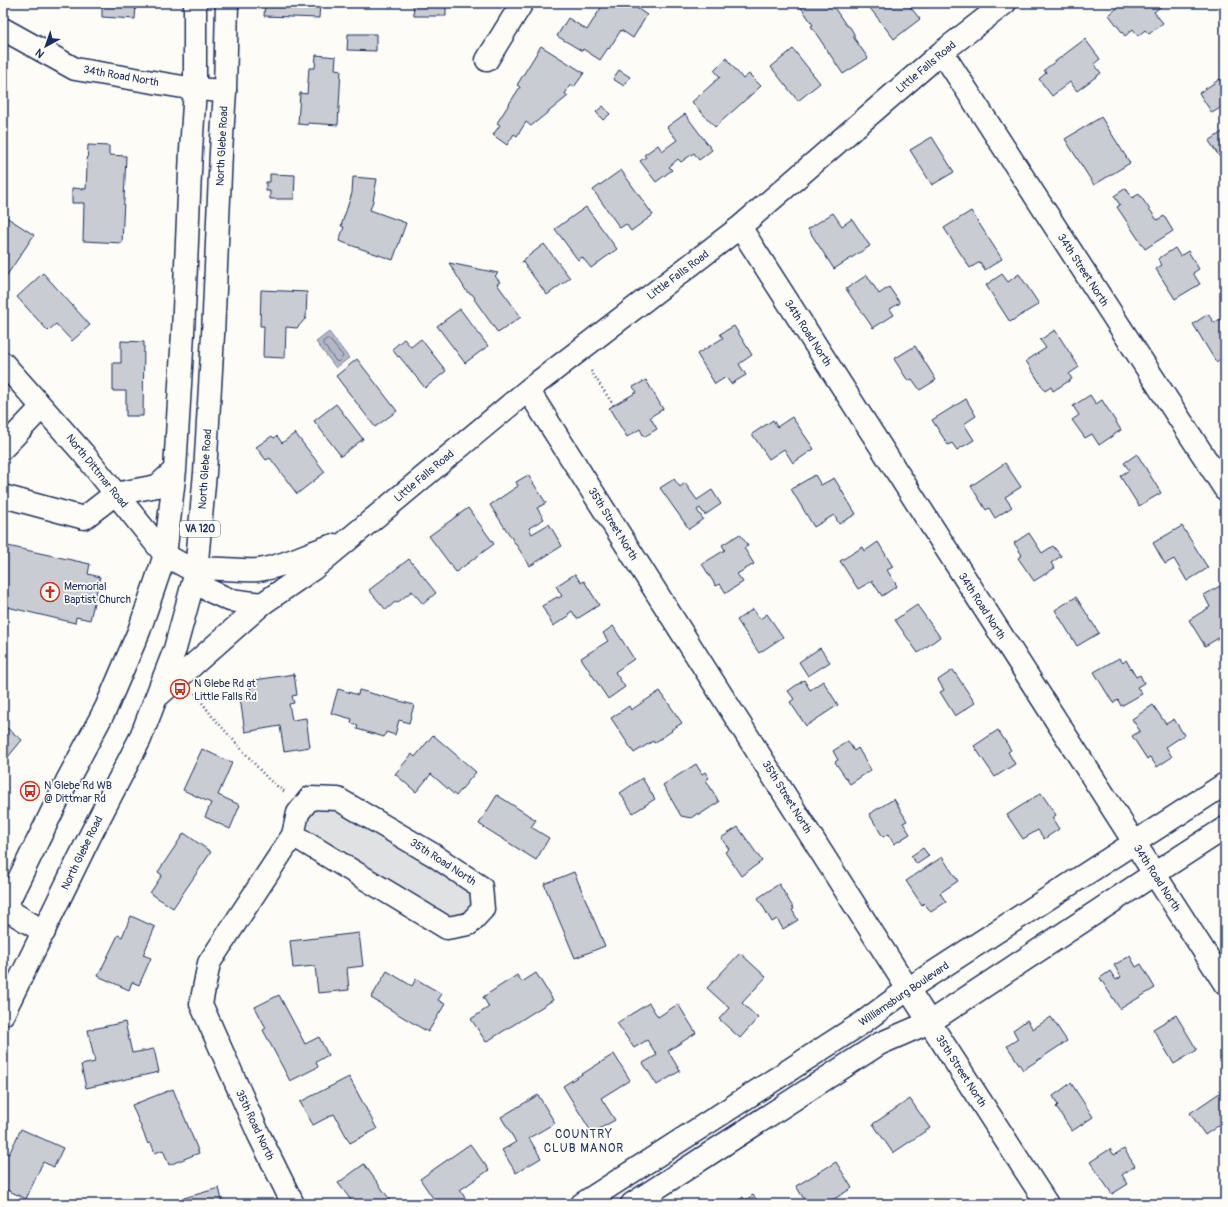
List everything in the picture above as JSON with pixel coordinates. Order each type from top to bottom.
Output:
[{"type":"street","name":"VA 120","points":[[4,909],[67,781],[106,708],[139,632],[165,555],[175,470],[195,89],[195,3]]},
{"type":"street","name":"North Glebe Road","points":[[3,1014],[90,836],[140,739],[175,649],[196,572],[205,473],[225,91],[227,3]]},
{"type":"street","points":[[487,60],[522,3]]},
{"type":"street","name":"Little Falls Road","points":[[156,698],[262,604],[312,569],[528,390],[740,227],[942,52],[1005,3]]},
{"type":"street","name":"34th Road North","points":[[3,29],[75,69],[195,89],[225,91]]},
{"type":"street","name":"34th Street North","points":[[942,52],[1225,489]]},
{"type":"street","name":"34th Road North","points":[[740,227],[1225,984]]},
{"type":"street","name":"North Dittmar Road","points":[[3,363],[83,453],[165,555],[196,572]]},
{"type":"street","name":"35th Street North","points":[[528,390],[908,989],[1047,1204]]},
{"type":"street","points":[[3,448],[42,407]]},
{"type":"street","points":[[3,496],[84,518],[115,494],[157,486],[175,470]]},
{"type":"street","name":"Little Falls Road","points":[[196,572],[206,568],[257,570],[272,567],[316,550],[346,541]]},
{"type":"street","points":[[196,572],[208,590],[230,600],[262,604]]},
{"type":"street","name":"Williamsburg Boulevard","points":[[582,1204],[862,1023],[908,989],[1225,784]]},
{"type":"street","name":"35th Road North","points":[[293,836],[447,928],[469,924],[483,909],[481,887],[432,854],[338,799],[310,798],[298,813],[293,836],[209,963],[201,1004],[259,1135],[293,1204]]},
{"type":"street","points":[[632,1204],[879,1044],[930,1022],[1225,828]]},
{"type":"street","points":[[4,909],[44,932]]},
{"type":"path","points":[[577,352],[614,406]]},
{"type":"path","points":[[193,691],[212,716],[255,765],[269,780],[284,792]]},
{"type":"shaded area","points":[[338,799],[481,887],[483,909],[447,928],[293,835],[298,813]]},
{"type":"water","points":[[329,332],[349,358],[336,368],[316,342]]},
{"type":"building","points":[[102,3],[136,3],[135,19],[102,17]]},
{"type":"building","points":[[265,3],[320,3],[319,18],[264,16]]},
{"type":"building","points":[[413,3],[446,3],[446,16],[414,16]]},
{"type":"building","points":[[604,3],[638,3],[635,7],[647,15],[633,38],[621,30],[600,60],[583,49],[582,51],[557,36],[568,18],[587,30]]},
{"type":"building","points":[[798,3],[831,3],[846,25],[850,27],[854,34],[854,38],[868,58],[843,74],[811,26],[813,25]]},
{"type":"building","points":[[866,3],[907,3],[920,19],[894,39]]},
{"type":"building","points":[[1123,3],[1165,3],[1154,12],[1163,23],[1149,34],[1145,30],[1138,36],[1133,29],[1125,36],[1109,15]]},
{"type":"building","points":[[348,34],[376,34],[376,51],[347,50]]},
{"type":"building","points":[[1085,39],[1100,59],[1094,64],[1101,73],[1077,91],[1070,82],[1052,96],[1039,79],[1046,73],[1044,70]]},
{"type":"building","points":[[541,46],[584,73],[574,87],[570,85],[565,94],[568,96],[531,126],[526,122],[517,136],[514,134],[507,145],[493,135],[500,125],[497,123],[520,87],[517,85]]},
{"type":"building","points":[[793,49],[820,83],[798,101],[771,67]]},
{"type":"building","points":[[316,55],[336,57],[335,69],[341,70],[338,125],[308,123],[308,125],[298,124],[300,93],[307,94],[309,68],[315,68]]},
{"type":"building","points":[[726,58],[743,79],[749,74],[761,86],[715,127],[692,102],[720,77],[714,70]]},
{"type":"building","points":[[619,70],[630,77],[624,86],[613,79]]},
{"type":"building","points":[[1220,79],[1225,86],[1225,105],[1212,113],[1199,93]]},
{"type":"building","points":[[603,106],[610,114],[603,120],[596,112]]},
{"type":"building","points":[[685,114],[712,150],[699,160],[694,153],[681,162],[678,159],[669,167],[672,170],[656,182],[640,161],[646,157],[644,155],[658,145],[662,151],[677,140],[667,127]]},
{"type":"building","points":[[1101,117],[1130,163],[1094,185],[1065,139]]},
{"type":"building","points":[[1225,130],[1225,165],[1209,141]]},
{"type":"building","points":[[932,137],[954,172],[932,185],[910,150]]},
{"type":"building","points":[[88,145],[109,146],[109,155],[126,156],[122,243],[83,241],[84,203],[72,203],[72,188],[86,189]]},
{"type":"building","points":[[621,170],[653,215],[631,231],[626,224],[620,228],[593,190]]},
{"type":"building","points":[[270,174],[295,175],[294,199],[270,199],[270,191],[266,191],[266,182],[270,182]]},
{"type":"building","points":[[353,177],[377,179],[370,210],[406,223],[393,260],[339,241],[344,227],[341,226],[352,193]]},
{"type":"building","points":[[1126,188],[1132,198],[1139,194],[1157,220],[1164,216],[1173,231],[1145,249],[1117,207],[1120,205],[1114,196]]},
{"type":"building","points":[[586,207],[617,249],[591,268],[582,257],[578,260],[555,229]]},
{"type":"building","points":[[971,211],[1002,259],[985,270],[980,262],[970,268],[944,228]]},
{"type":"building","points":[[833,213],[842,226],[852,219],[870,246],[834,269],[808,229]]},
{"type":"building","points":[[3,215],[34,235],[3,281]]},
{"type":"building","points":[[544,244],[570,278],[547,295],[522,261]]},
{"type":"building","points":[[1175,248],[1180,256],[1188,251],[1199,269],[1193,273],[1200,284],[1175,299],[1156,269],[1162,265],[1158,259]]},
{"type":"building","points":[[449,263],[498,273],[495,276],[500,282],[497,284],[521,317],[498,333],[472,294],[467,292]]},
{"type":"building","points":[[43,273],[90,325],[72,341],[56,324],[48,331],[17,297]]},
{"type":"building","points":[[1002,274],[1008,282],[1019,274],[1039,304],[1010,322],[986,285]]},
{"type":"building","points":[[867,275],[879,294],[889,287],[900,303],[890,309],[894,315],[873,328],[846,289]]},
{"type":"building","points":[[261,290],[307,292],[306,318],[297,328],[286,327],[285,358],[263,357],[264,326],[260,326]]},
{"type":"building","points":[[460,309],[488,346],[465,363],[437,326]]},
{"type":"building","points":[[1208,314],[1214,323],[1220,319],[1225,327],[1225,356],[1216,362],[1193,324]]},
{"type":"building","points":[[734,326],[752,355],[739,364],[746,375],[731,384],[726,377],[715,384],[697,354],[723,338],[720,334]]},
{"type":"building","points":[[1055,330],[1079,367],[1069,374],[1072,379],[1053,391],[1051,387],[1045,391],[1026,361],[1046,348],[1040,340]]},
{"type":"building","points":[[404,339],[411,347],[421,339],[446,371],[425,388],[392,349]]},
{"type":"building","points":[[121,341],[144,342],[143,416],[126,416],[126,391],[113,391],[113,363],[121,363]]},
{"type":"building","points":[[915,346],[936,380],[920,390],[912,379],[908,381],[894,359]]},
{"type":"building","points":[[357,359],[397,411],[375,427],[336,376]]},
{"type":"building","points":[[646,380],[663,409],[650,417],[657,429],[644,437],[640,429],[627,437],[609,408],[637,392],[633,387]]},
{"type":"building","points":[[1090,395],[1096,404],[1102,400],[1121,430],[1099,445],[1092,434],[1085,438],[1072,420],[1079,415],[1073,406]]},
{"type":"building","points":[[966,399],[976,416],[964,424],[974,440],[957,450],[952,443],[948,445],[932,420]]},
{"type":"building","points":[[336,404],[363,439],[341,456],[314,421]]},
{"type":"building","points":[[792,417],[814,449],[793,463],[784,449],[769,459],[752,434],[773,420],[777,427]]},
{"type":"building","points":[[295,433],[325,472],[297,494],[270,458],[266,460],[256,447],[272,436],[274,438],[277,436],[282,443]]},
{"type":"building","points":[[1137,454],[1161,493],[1139,506],[1120,476],[1129,470],[1124,463]]},
{"type":"building","points":[[1005,463],[1021,487],[1005,497],[1012,507],[995,518],[989,508],[986,510],[971,486]]},
{"type":"building","points":[[528,475],[546,503],[537,508],[544,519],[529,528],[532,534],[549,524],[562,546],[530,566],[490,505],[518,486],[516,482]]},
{"type":"building","points":[[815,475],[821,485],[834,478],[856,514],[839,524],[834,515],[814,527],[791,489]]},
{"type":"building","points":[[674,479],[680,487],[685,483],[697,500],[712,490],[721,504],[705,515],[700,508],[697,510],[703,519],[689,529],[660,488]]},
{"type":"building","points":[[468,508],[494,544],[456,572],[429,536]]},
{"type":"building","points":[[1182,526],[1208,568],[1187,581],[1174,559],[1165,564],[1153,543]]},
{"type":"building","points":[[1029,533],[1042,553],[1053,546],[1061,556],[1051,563],[1055,568],[1034,581],[1018,558],[1022,555],[1014,543]]},
{"type":"building","points":[[740,534],[748,546],[744,548],[754,564],[737,574],[743,582],[726,593],[720,584],[716,586],[702,564],[725,550],[722,545]]},
{"type":"building","points":[[878,542],[893,567],[887,570],[897,586],[882,596],[872,581],[858,589],[840,561],[863,547],[865,551]]},
{"type":"building","name":"Memorial Baptist Church","points":[[3,545],[90,564],[88,574],[100,577],[90,620],[76,617],[75,623],[3,606]]},
{"type":"building","points":[[409,559],[436,593],[423,604],[412,591],[386,610],[369,590]]},
{"type":"building","points":[[575,574],[581,583],[584,581],[599,605],[577,619],[572,611],[568,614],[569,616],[553,626],[542,606],[557,597],[562,596],[556,586]]},
{"type":"building","points":[[1220,586],[1225,595],[1225,641],[1222,636],[1205,646],[1189,620],[1210,607],[1204,595]]},
{"type":"building","points":[[1076,597],[1099,633],[1077,646],[1055,610]]},
{"type":"building","points":[[917,605],[940,637],[918,653],[895,620]]},
{"type":"building","points":[[753,609],[760,619],[767,614],[783,637],[759,653],[737,620]]},
{"type":"building","points":[[613,626],[634,659],[615,672],[625,687],[608,699],[581,658],[608,641],[603,633]]},
{"type":"building","points":[[820,648],[830,662],[808,676],[799,662]]},
{"type":"building","points":[[1119,658],[1123,663],[1126,660],[1136,677],[1140,675],[1144,683],[1137,687],[1142,694],[1121,706],[1118,700],[1113,703],[1094,672]]},
{"type":"building","points":[[953,670],[975,703],[955,716],[940,692],[944,690],[938,680]]},
{"type":"building","points":[[294,674],[297,695],[292,696],[294,703],[289,704],[292,720],[306,718],[310,747],[284,751],[280,726],[245,732],[240,698],[246,697],[245,694],[251,693],[249,681]]},
{"type":"building","points":[[804,680],[810,690],[823,681],[838,705],[806,726],[790,702],[794,699],[788,691]]},
{"type":"building","points":[[338,689],[358,695],[359,690],[414,705],[409,723],[399,720],[395,735],[386,732],[384,737],[357,729],[358,725],[351,723],[352,719],[331,713]]},
{"type":"building","points":[[660,691],[682,723],[654,743],[653,741],[634,753],[611,718],[629,706],[631,710]]},
{"type":"building","points":[[1153,705],[1166,724],[1174,719],[1184,735],[1166,747],[1172,757],[1157,767],[1150,757],[1147,759],[1132,736],[1140,731],[1132,719]]},
{"type":"building","points":[[3,725],[22,740],[3,763]]},
{"type":"building","points":[[998,730],[1011,750],[1008,752],[1015,764],[995,777],[974,746]]},
{"type":"building","points":[[433,735],[476,772],[456,796],[431,774],[416,792],[395,774],[412,754],[415,757]]},
{"type":"building","points":[[848,741],[854,751],[858,748],[871,770],[850,784],[835,762],[838,760],[833,751]]},
{"type":"building","points":[[202,749],[232,763],[218,795],[240,805],[230,829],[205,817],[211,803],[183,790]]},
{"type":"building","points":[[696,764],[702,774],[705,772],[709,778],[706,780],[719,802],[699,815],[698,813],[691,818],[681,816],[663,785]]},
{"type":"building","points":[[642,778],[655,799],[633,813],[620,793]]},
{"type":"building","points":[[1041,793],[1056,815],[1052,818],[1059,829],[1044,839],[1038,830],[1023,839],[1007,815]]},
{"type":"building","points":[[497,795],[536,820],[531,827],[549,838],[536,860],[479,824]]},
{"type":"building","points":[[894,799],[907,821],[903,823],[910,834],[894,844],[888,834],[883,837],[869,814]]},
{"type":"building","points":[[738,827],[762,861],[741,876],[725,852],[729,849],[721,838]]},
{"type":"building","points":[[184,833],[211,852],[173,908],[150,893],[162,875],[158,872]]},
{"type":"building","points":[[923,848],[929,856],[917,864],[911,856]]},
{"type":"building","points":[[942,857],[958,881],[940,893],[946,902],[931,912],[924,903],[922,905],[906,881]]},
{"type":"building","points":[[574,872],[605,946],[575,958],[544,884]]},
{"type":"building","points":[[779,884],[794,909],[792,910],[798,920],[783,929],[777,919],[772,922],[758,898]]},
{"type":"building","points":[[131,916],[155,927],[143,955],[151,958],[139,985],[132,982],[129,990],[98,976],[118,935],[122,937]]},
{"type":"building","points":[[359,933],[363,966],[347,968],[349,990],[318,993],[315,966],[293,968],[290,941]]},
{"type":"building","points":[[740,953],[766,977],[742,1003],[758,1018],[740,1038],[719,1019],[729,1008],[707,988]]},
{"type":"building","points":[[1130,956],[1136,967],[1141,964],[1155,988],[1120,1009],[1100,978],[1110,971],[1116,980],[1121,977],[1114,965]]},
{"type":"building","points":[[387,971],[412,986],[416,979],[442,994],[438,1000],[445,1004],[428,1032],[371,998]]},
{"type":"building","points":[[536,973],[553,1000],[486,1042],[471,1019],[489,1007],[483,997],[517,975],[522,982]]},
{"type":"building","points":[[279,995],[305,1044],[319,1037],[328,1055],[316,1062],[318,1067],[290,1081],[263,1030],[266,1028],[255,1007]]},
{"type":"building","points":[[649,1003],[658,1017],[678,1004],[696,1033],[668,1051],[680,1071],[657,1085],[643,1063],[657,1055],[647,1040],[634,1048],[617,1023]]},
{"type":"building","points":[[1176,1015],[1197,1050],[1174,1064],[1153,1029]]},
{"type":"building","points":[[1051,1017],[1067,1041],[1023,1070],[1007,1046],[1018,1039],[1013,1030],[1027,1020],[1033,1029]]},
{"type":"building","points":[[125,1022],[132,1053],[154,1049],[159,1072],[86,1088],[81,1065],[95,1062],[88,1030]]},
{"type":"building","points":[[614,1054],[630,1080],[601,1098],[615,1120],[592,1133],[563,1086]]},
{"type":"building","points":[[349,1077],[377,1129],[350,1143],[334,1114],[313,1125],[300,1102]]},
{"type":"building","points":[[1071,1083],[1093,1117],[1072,1131],[1056,1107],[1058,1105],[1053,1096]]},
{"type":"building","points":[[173,1089],[199,1153],[169,1165],[163,1150],[155,1153],[151,1143],[148,1144],[132,1105]]},
{"type":"building","points":[[1224,1090],[1225,1121],[1205,1135],[1190,1113]]},
{"type":"building","points":[[538,1095],[555,1123],[529,1138],[541,1158],[516,1173],[502,1150],[516,1142],[501,1117]]},
{"type":"building","points":[[910,1099],[930,1128],[893,1153],[873,1124]]},
{"type":"building","points":[[21,1129],[63,1148],[54,1167],[43,1162],[26,1199],[3,1188],[3,1151],[9,1154]]},
{"type":"building","points":[[470,1144],[489,1170],[460,1190],[469,1204],[437,1204],[420,1179]]},
{"type":"building","points":[[1110,1149],[1114,1155],[1124,1149],[1135,1166],[1122,1175],[1128,1184],[1112,1194],[1090,1162]]},
{"type":"building","points":[[836,1162],[852,1188],[826,1204],[807,1204],[796,1186]]},
{"type":"building","points":[[364,1164],[393,1204],[354,1204],[338,1183]]},
{"type":"building","points":[[219,1188],[223,1204],[186,1204],[184,1198]]},
{"type":"building","points":[[753,1195],[760,1204],[733,1204],[743,1197],[745,1200]]},
{"type":"place","name":"Memorial Baptist Church","points":[[50,592]]},
{"type":"place","name":"N Glebe Rd at Little Falls Rd","points":[[180,689]]},
{"type":"place","name":"N Glebe Rd WB @ Dittmar Rd","points":[[30,791]]},
{"type":"district","name":"COUNTRY CLUB MANOR","points":[[584,1141]]}]
